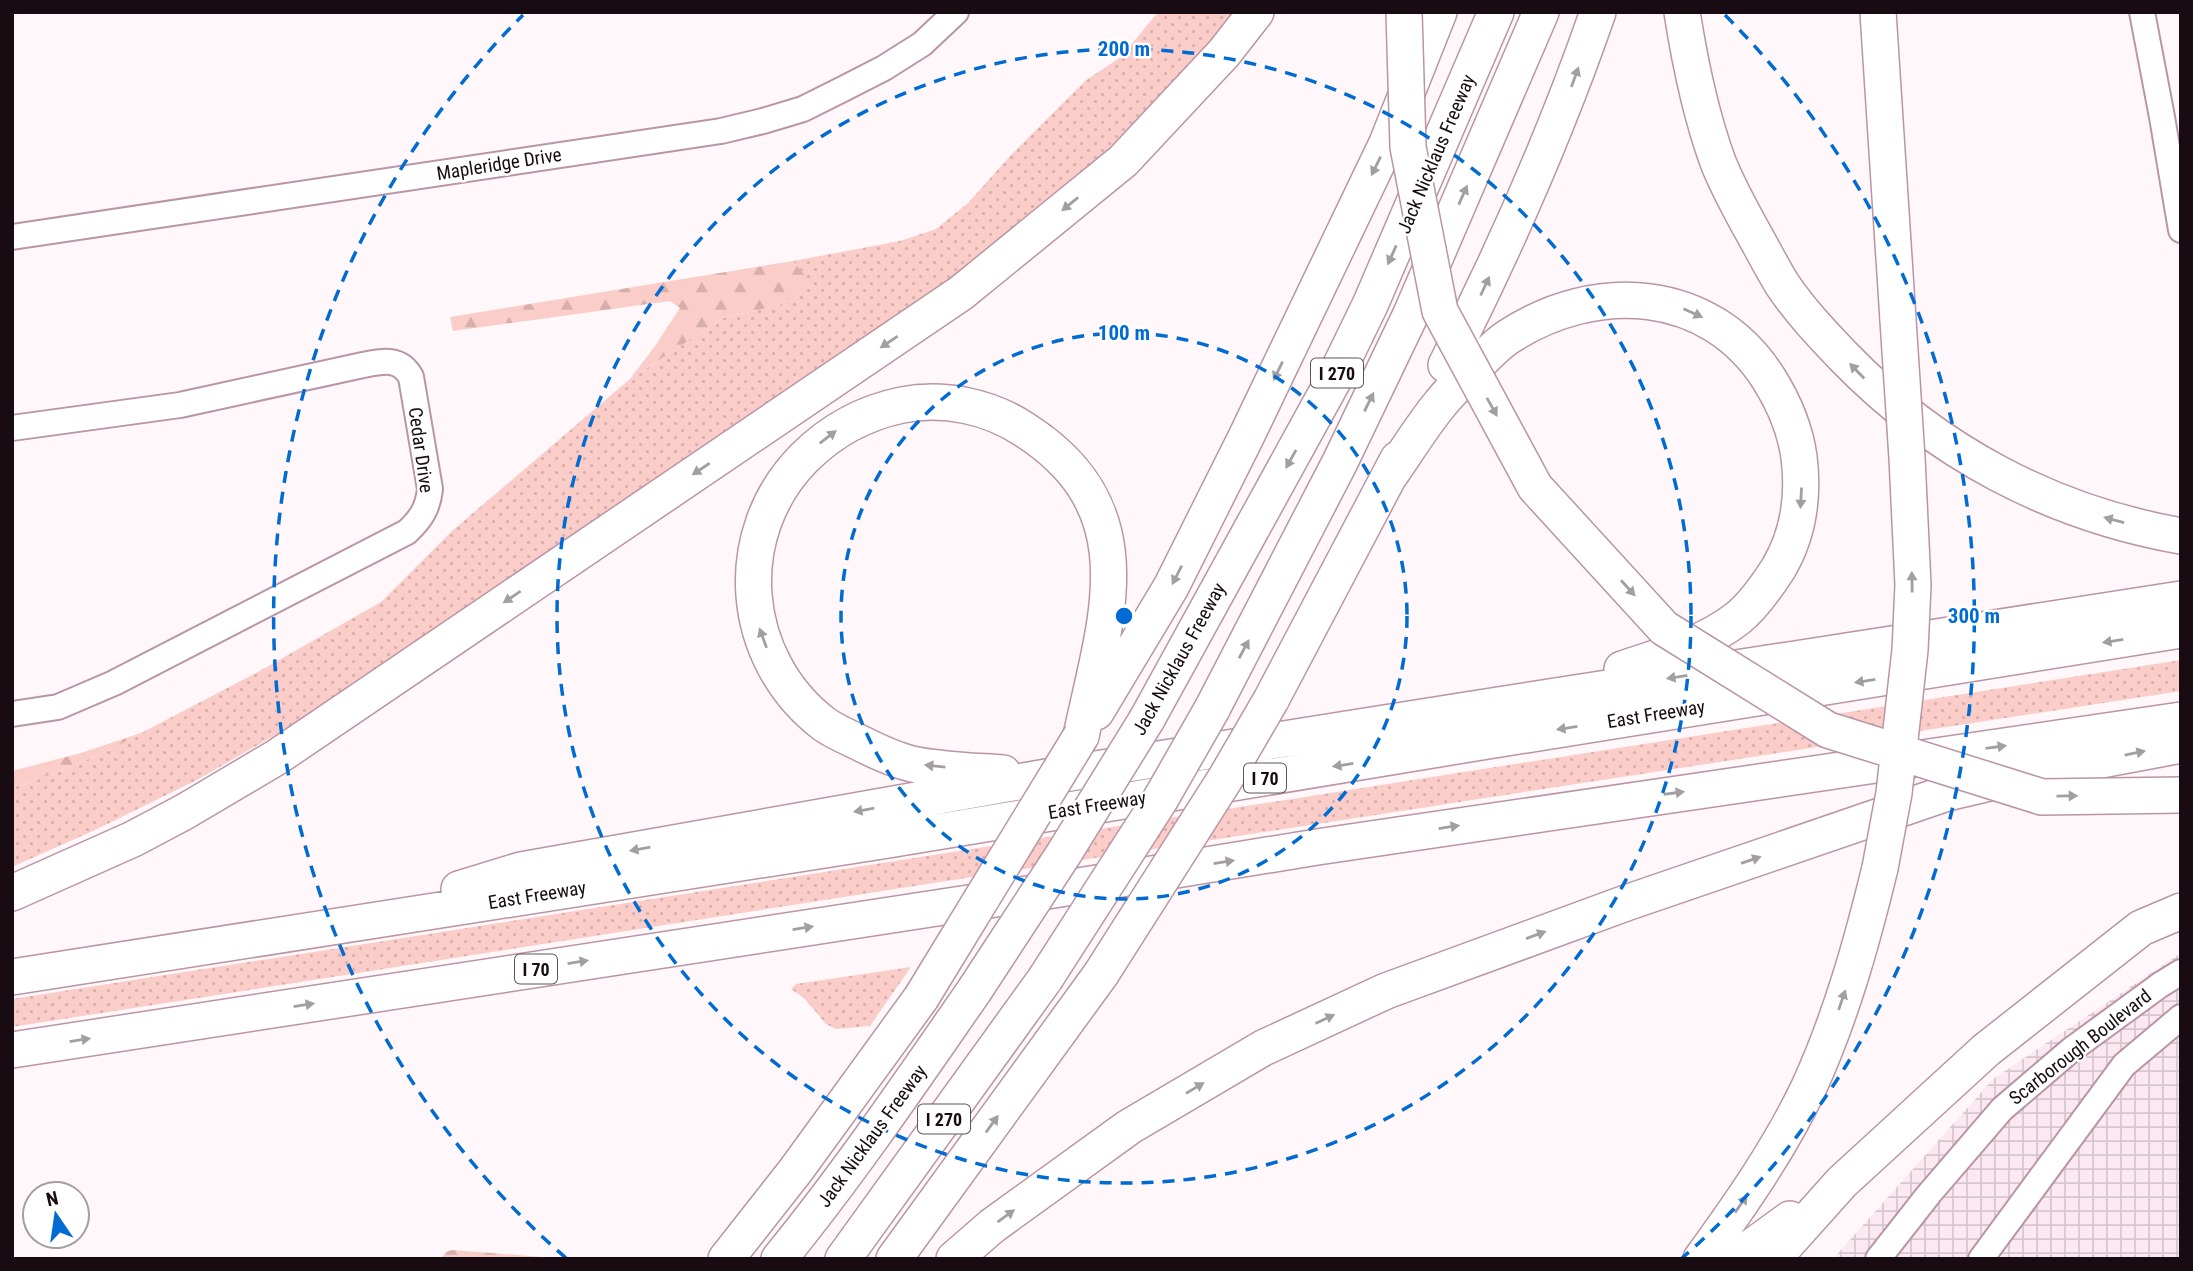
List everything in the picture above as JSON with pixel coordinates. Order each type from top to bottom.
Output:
[{"type":"highway","points":[[12,892],[132,839],[277,757],[961,293],[1123,161],[1224,53],[1256,12]]},
{"type":"highway","points":[[1404,12],[1408,147],[1440,312],[1535,487],[1664,628],[1828,730],[2042,797],[2181,795]]},
{"type":"highway","points":[[726,1259],[796,1170],[921,999],[1171,587],[1240,450],[1387,143],[1439,12]]},
{"type":"highway","name":"Jack Nicklaus Freeway","points":[[779,1259],[899,1100],[974,991],[1063,855],[1147,719],[1340,367],[1370,305],[1496,12]]},
{"type":"highway","name":"I 270","points":[[843,1259],[1045,979],[1160,800],[1212,709],[1340,462],[1411,314],[1541,12]]},
{"type":"highway","points":[[894,1259],[1101,974],[1225,779],[1271,700],[1466,327],[1536,174],[1567,99],[1598,12]]},
{"type":"highway","points":[[1682,12],[1694,83],[1718,162],[1737,205],[1783,285],[1818,330],[1871,385],[1958,452],[2006,479],[2061,504],[2181,536]]},
{"type":"highway","points":[[1701,1259],[1744,1200],[1809,1087],[1850,978],[1880,868],[1894,793],[1904,722],[1913,585],[1878,12]]},
{"type":"highway","points":[[1388,478],[1439,405],[1505,339],[1553,314],[1602,302],[1653,301],[1684,309],[1724,330],[1756,360],[1780,396],[1790,419],[1797,442],[1801,478],[1797,527],[1772,579],[1738,618],[1677,650],[1620,670],[1473,709]]},
{"type":"highway","points":[[1052,776],[912,764],[878,752],[825,725],[788,688],[774,665],[758,624],[753,565],[761,529],[776,493],[815,447],[836,430],[860,417],[888,408],[930,402],[978,408],[1011,420],[1064,459],[1093,500],[1101,521],[1109,563],[1108,611],[1081,736]]},
{"type":"highway","points":[[349,924],[521,870],[1052,776],[2181,599]]},
{"type":"highway","name":"East Freeway","points":[[12,976],[888,840],[1483,741],[2181,630]]},
{"type":"highway","name":"I 70","points":[[12,1051],[1331,845],[2181,720]]},
{"type":"highway","points":[[954,1259],[992,1226],[1129,1127],[1263,1048],[1386,991],[1590,916],[1947,793],[2032,773],[2181,745]]},
{"type":"highway","points":[[1773,1259],[1842,1182],[1986,1050],[2141,928],[2181,911]]},
{"type":"highway","points":[[1735,1259],[1842,1182]]},
{"type":"street","name":"Mapleridge Drive","points":[[12,237],[708,133],[763,121],[803,109],[884,68],[922,44],[956,12]]},
{"type":"street","points":[[2142,12],[2172,116],[2181,230]]},
{"type":"street","name":"Cedar Drive","points":[[12,428],[180,405],[363,365],[393,361],[403,366],[411,377],[430,489],[429,502],[424,513],[407,532],[114,683],[58,707],[12,713]]},
{"type":"street","name":"Scarborough Boulevard","points":[[1878,1259],[1929,1194],[2002,1109],[2071,1050],[2181,972]]},
{"type":"street","points":[[1981,1259],[2124,1065],[2181,1017]]},
{"type":"shaded area","points":[[2181,953],[2181,1259],[1833,1259],[1993,1079]]},
{"type":"green space","points":[[1158,12],[1248,12],[1175,93],[1027,228],[284,730],[195,781],[12,867],[12,787],[24,785],[101,754],[258,672],[381,602],[452,531],[630,379],[723,318],[780,305],[808,280],[793,261],[900,241],[936,229],[968,203],[1011,155],[1085,81],[1121,57]]},
{"type":"green space","points":[[793,261],[809,280],[780,305],[723,318],[630,379],[680,308],[670,301],[453,331],[450,317]]},
{"type":"green space","points":[[2181,660],[2181,691],[12,1027],[12,999]]},
{"type":"green space","points":[[144,732],[101,754],[24,785],[12,787],[12,771],[81,753]]},
{"type":"green space","points":[[911,967],[870,1026],[836,1029],[826,1024],[804,998],[791,989],[796,984]]},
{"type":"green space","points":[[452,1250],[556,1258],[557,1259],[440,1259]]}]
